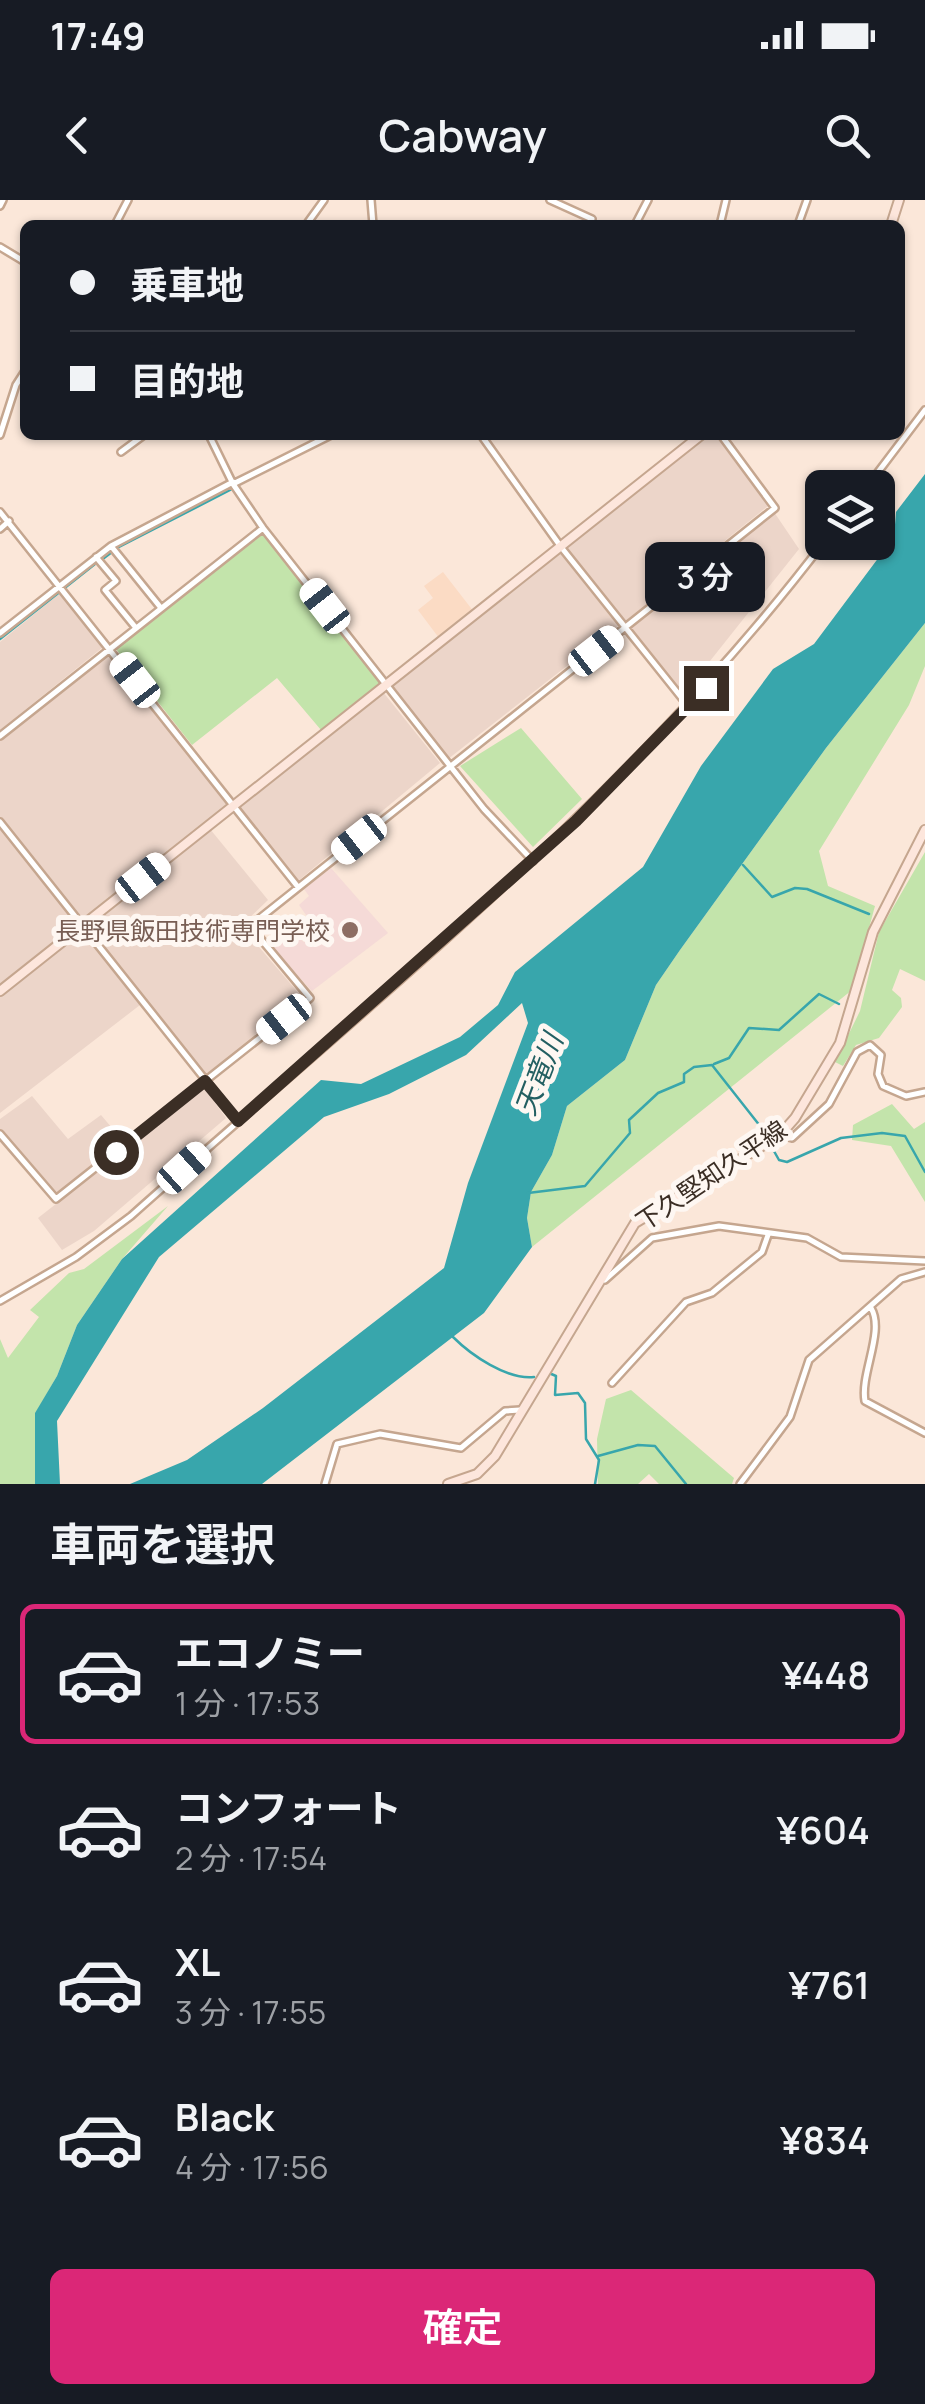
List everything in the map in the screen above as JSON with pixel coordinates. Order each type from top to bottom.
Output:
[{"type":"street","points":[[550,200],[592,219]]},
{"type":"street","points":[[0,435],[20,379]]},
{"type":"street","points":[[905,436],[925,410]]},
{"type":"street","points":[[120,452],[137,440]]},
{"type":"street","points":[[212,440],[233,483],[263,528],[450,765],[533,861]]},
{"type":"street","points":[[0,634],[111,546],[321,440]]},
{"type":"street","points":[[486,440],[561,547],[688,707]]},
{"type":"street","points":[[0,991],[696,440]]},
{"type":"street","points":[[0,1134],[56,1199],[310,998],[250,926],[775,508],[725,440]]},
{"type":"street","points":[[880,470],[902,440]]},
{"type":"street","points":[[0,512],[298,887]]},
{"type":"street","points":[[0,529],[9,521]]},
{"type":"street","points":[[0,736],[263,528]]},
{"type":"street","points":[[111,546],[161,608]]},
{"type":"street","points":[[96,557],[116,581],[105,590],[136,628]]},
{"type":"street","points":[[0,1302],[76,1257],[132,1216],[533,861],[688,707],[809,560]]},
{"type":"street","points":[[0,822],[238,1121]]},
{"type":"street","name":"下久堅知久平線","points":[[448,1484],[467,1479],[488,1466],[589,1296],[641,1218],[777,1136],[795,1118],[840,1043],[873,932],[925,830]]},
{"type":"street","points":[[777,1136],[792,1138],[829,1104],[858,1052],[870,1046],[881,1055],[878,1074],[883,1086],[906,1096],[925,1092]]},
{"type":"street","points":[[589,1296],[652,1238],[718,1226],[807,1238],[840,1257],[925,1262]]},
{"type":"street","points":[[612,1383],[686,1302],[712,1293],[762,1252],[768,1235]]},
{"type":"street","points":[[740,1484],[790,1418],[809,1360],[900,1279],[925,1272]]},
{"type":"street","points":[[871,1308],[876,1316],[873,1355],[863,1382],[865,1401],[925,1433]]},
{"type":"street","points":[[324,1484],[337,1444],[380,1434],[461,1448],[505,1411],[520,1410]]},
{"type":"shaded area","points":[[701,440],[719,440],[768,506],[624,622],[565,548]]},
{"type":"shaded area","points":[[774,512],[799,549],[683,695],[629,629]]},
{"type":"shaded area","points":[[559,552],[618,626],[448,759],[391,685]]},
{"type":"shaded area","points":[[443,572],[474,612],[439,638],[418,610],[433,598],[424,586]]},
{"type":"shaded area","points":[[60,593],[102,648],[0,730],[0,642]]},
{"type":"shaded area","points":[[109,655],[226,804],[81,919],[0,817],[0,741]]},
{"type":"shaded area","points":[[383,692],[440,763],[298,881],[239,806]]},
{"type":"shaded area","points":[[210,829],[268,900],[241,926],[302,997],[206,1074],[87,926]]},
{"type":"shaded area","points":[[0,830],[76,924],[0,984]]},
{"type":"shaded area","name":"長野県飯田技術専門学校","points":[[331,868],[388,933],[312,991],[272,948],[290,931],[304,942],[316,929],[299,905],[309,896],[304,889]]},
{"type":"shaded area","points":[[82,929],[140,1005],[0,1113],[0,994]]},
{"type":"shaded area","points":[[204,1088],[226,1118],[94,1231],[62,1250],[38,1218]]},
{"type":"shaded area","points":[[32,1096],[68,1139],[101,1115],[123,1141],[53,1196],[0,1129],[0,1119]]},
{"type":"green space","points":[[262,533],[380,681],[379,686],[321,730],[277,678],[192,745],[116,649]]},
{"type":"green space","points":[[925,623],[925,666],[909,705],[819,851],[828,886],[875,906],[852,990],[532,1247],[527,1218],[531,1192],[552,1155],[567,1106],[625,1060],[656,985],[680,950],[826,748]]},
{"type":"green space","points":[[521,728],[582,799],[533,847],[460,766]]},
{"type":"green space","points":[[925,852],[925,981],[900,969],[892,990],[901,998],[902,1007],[879,1038],[856,1045],[843,1066],[835,1062],[860,1011],[879,932]]},
{"type":"green space","points":[[892,1104],[914,1129],[925,1122],[925,1202],[891,1146],[852,1140],[853,1125]]},
{"type":"green space","points":[[168,1206],[122,1259],[77,1325],[57,1376],[35,1414],[35,1484],[0,1484],[0,1339],[8,1358],[39,1317],[30,1310],[69,1273],[84,1269]]},
{"type":"green space","points":[[631,1390],[734,1478],[732,1484],[659,1484],[649,1474],[638,1484],[598,1484],[597,1439],[606,1399]]},
{"type":"water","name":"天竜川","points":[[925,474],[925,623],[826,748],[680,950],[656,985],[625,1060],[567,1106],[552,1155],[531,1192],[527,1218],[532,1247],[484,1313],[262,1484],[130,1484],[187,1460],[263,1408],[444,1268],[468,1183],[528,1023],[522,1003],[466,1055],[389,1094],[324,1117],[159,1257],[57,1421],[60,1484],[35,1484],[35,1413],[57,1376],[77,1325],[122,1259],[321,1080],[361,1084],[460,1037],[498,1005],[515,972],[643,867],[701,766],[773,669],[814,644],[877,560],[895,560],[896,512]]},
{"type":"waterway","points":[[119,547],[232,489]]},
{"type":"waterway","points":[[104,558],[112,552]]},
{"type":"waterway","points":[[0,639],[95,564]]},
{"type":"waterway","points":[[743,865],[772,897],[795,888],[807,889],[869,914]]},
{"type":"waterway","points":[[714,1064],[729,1058],[749,1028],[779,1030],[819,994],[839,1004]]},
{"type":"waterway","points":[[528,1193],[585,1186],[630,1133],[629,1120],[658,1093],[684,1082],[684,1074],[694,1067],[712,1065],[768,1136]]},
{"type":"waterway","points":[[770,1144],[779,1160],[787,1162],[841,1138],[882,1133],[905,1136],[925,1172]]},
{"type":"waterway","points":[[453,1337],[501,1370],[534,1377]]},
{"type":"waterway","points":[[549,1373],[556,1376],[555,1395],[578,1393],[585,1403],[586,1439],[599,1460],[595,1484]]},
{"type":"waterway","points":[[598,1456],[638,1445],[655,1446],[686,1484]]},
{"type":"place","name":"長野県飯田技術専門学校","points":[[350,930]]},
{"type":"route","points":[[116,1152],[205,1081],[238,1121],[576,821],[706,688]]}]
